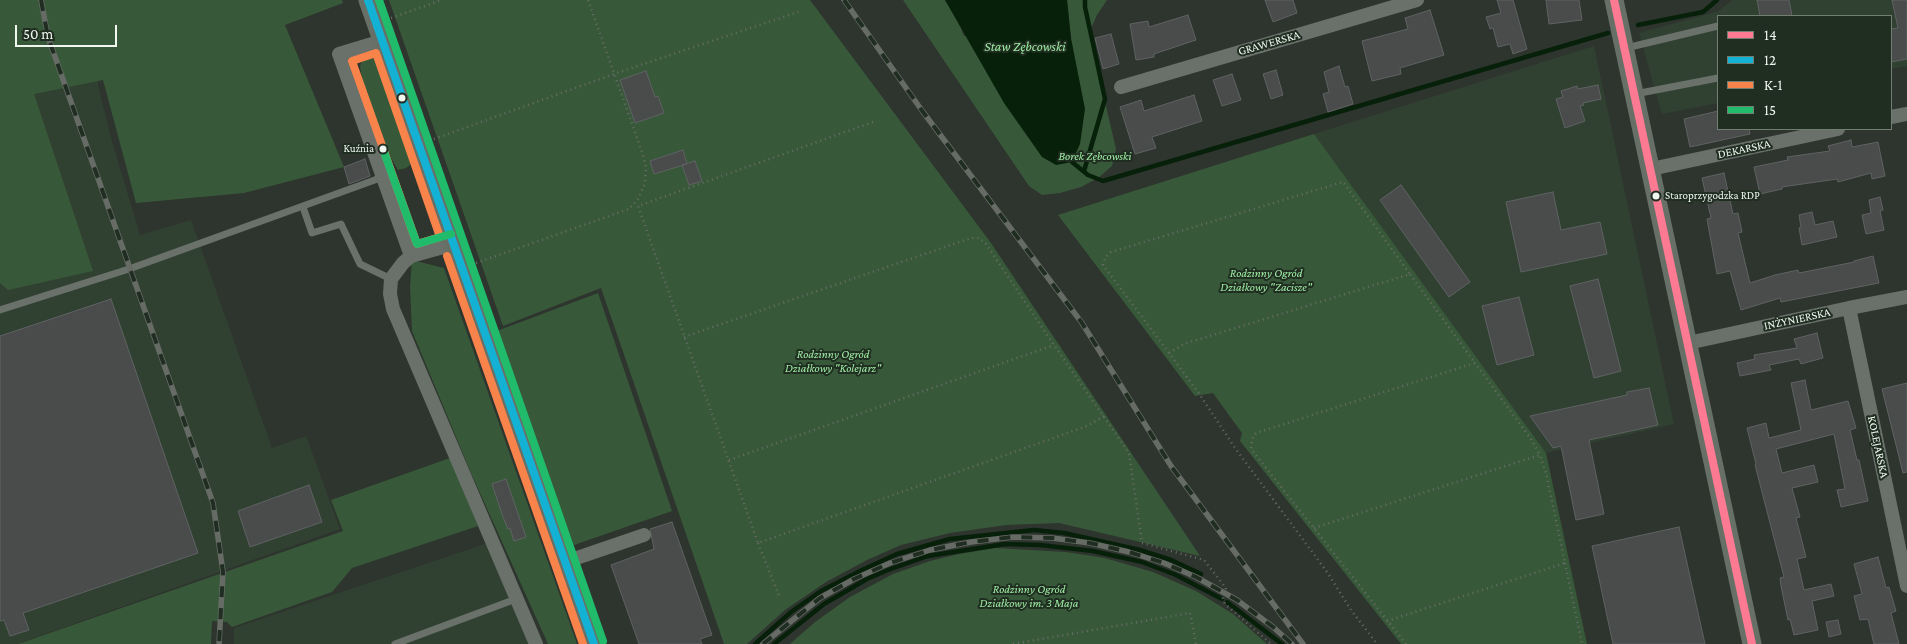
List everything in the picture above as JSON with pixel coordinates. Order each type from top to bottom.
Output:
[{"type":"main road","points":[[368,0],[594,644]]},
{"type":"main road","points":[[1614,0],[1752,644]]},
{"type":"street","name":"GRAWERSKA","points":[[1121,86],[1417,0]]},
{"type":"street","points":[[382,41],[339,54],[411,256]]},
{"type":"street","points":[[1892,117],[1907,114]]},
{"type":"street","name":"DEKARSKA","points":[[1651,169],[1833,130]]},
{"type":"street","points":[[454,244],[411,256],[403,263],[391,279],[390,294],[393,309],[536,644]]},
{"type":"street","name":"INŻYNIERSKA","points":[[1688,343],[1907,297]]},
{"type":"street","name":"KOLEJARSKA","points":[[1849,308],[1907,586]]},
{"type":"street","points":[[565,562],[644,535]]},
{"type":"lane","points":[[1625,49],[1717,26]]},
{"type":"lane","points":[[1635,94],[1717,78]]},
{"type":"lane","points":[[0,310],[129,269],[383,178]]},
{"type":"lane","points":[[303,207],[312,233],[341,224],[360,264],[391,279]]},
{"type":"lane","points":[[394,644],[516,599]]},
{"type":"path","points":[[394,17],[442,0]]},
{"type":"path","points":[[588,0],[646,167],[645,183],[638,199],[629,209]]},
{"type":"path","points":[[437,138],[614,74],[801,11]]},
{"type":"path","points":[[482,262],[873,122]]},
{"type":"path","points":[[1377,644],[1235,448],[1200,395],[1103,265],[1105,258],[1111,252],[1343,182],[1531,439],[1540,455],[1546,473],[1582,644]]},
{"type":"path","points":[[638,206],[758,542],[780,598]]},
{"type":"path","points":[[684,337],[972,238],[979,238],[986,244],[1129,453],[1142,544],[1204,560],[1226,588],[1223,598],[1225,604],[1271,644]]},
{"type":"path","points":[[1168,353],[1184,344],[1410,274]]},
{"type":"path","points":[[729,460],[1054,345]]},
{"type":"path","points":[[1406,644],[1252,449],[1252,439],[1256,433],[1475,363]]},
{"type":"path","points":[[758,542],[1087,426],[1104,416]]},
{"type":"path","points":[[1314,528],[1540,455]]},
{"type":"path","points":[[1387,621],[1565,563]]},
{"type":"path","points":[[1012,644],[1190,613],[1196,644]]},
{"type":"shaded area","points":[[0,0],[100,0],[98,86],[111,138],[140,235],[191,220],[272,448],[306,436],[340,529],[17,644],[0,644]]},
{"type":"shaded area","points":[[1732,0],[1907,0],[1907,66],[1892,69],[1892,15],[1717,15],[1717,103],[1662,114],[1639,33],[1719,11]]},
{"type":"shaded area","points":[[1594,46],[1674,424],[1546,453],[1314,134]]},
{"type":"shaded area","points":[[491,542],[536,644],[234,644],[234,628]]},
{"type":"green space","points":[[0,0],[342,0],[343,3],[285,25],[344,167],[244,193],[136,203],[103,80],[34,94],[93,271],[8,290],[0,283]]},
{"type":"green space","name":"Rodzinny Ogród Działkowy \"Kolejarz\"","points":[[389,0],[810,0],[991,243],[1200,556],[1059,523],[1006,525],[950,533],[901,545],[867,560],[826,582],[785,610],[747,644],[724,644],[601,288],[503,326]]},
{"type":"green space","name":"Borek Zębcowski","points":[[903,0],[945,0],[958,21],[964,36],[1071,38],[1067,0],[1107,0],[1097,15],[1089,33],[1116,149],[1112,166],[1098,178],[1081,187],[1060,193],[1042,195],[1029,186]]},
{"type":"green space","points":[[375,57],[380,63],[413,157],[410,165],[398,170],[387,151],[362,79],[360,66],[362,61]]},
{"type":"green space","name":"Rodzinny Ogród Działkowy \"Zacisze\"","points":[[1314,134],[1546,453],[1587,644],[1401,644],[1240,441],[1242,433],[1213,393],[1195,396],[1058,215]]},
{"type":"green space","points":[[412,260],[444,268],[577,644],[548,644],[471,473],[412,331],[410,287]]},
{"type":"green space","points":[[598,293],[672,511],[574,545],[494,332]]},
{"type":"green space","points":[[450,458],[478,526],[352,568],[332,592],[232,627],[227,622],[212,621],[211,644],[18,644],[343,531],[331,500]]},
{"type":"green space","name":"Rodzinny Ogród Działkowy im. 3 Maja","points":[[995,548],[1066,552],[1105,558],[1153,572],[1196,591],[1233,614],[1267,644],[790,644],[815,622],[850,597],[893,574],[930,561]]},
{"type":"water","name":"Staw Zębcowski","points":[[945,0],[1067,0],[1071,38],[1085,109],[1080,144],[1072,162],[1056,165],[1042,157],[1004,103]]},
{"type":"building","points":[[1265,0],[1293,0],[1297,13],[1273,22]]},
{"type":"building","points":[[1497,0],[1513,0],[1527,49],[1513,54],[1510,44],[1498,47],[1493,28],[1490,29],[1486,17],[1501,13]]},
{"type":"building","points":[[1546,0],[1579,0],[1582,20],[1549,24]]},
{"type":"building","points":[[1757,0],[1789,0],[1792,15],[1760,15]]},
{"type":"building","points":[[1892,0],[1907,0],[1907,59],[1892,62],[1892,29],[1898,28]]},
{"type":"building","points":[[1430,10],[1444,55],[1400,68],[1401,74],[1372,81],[1362,41],[1408,29],[1405,18]]},
{"type":"building","points":[[1188,15],[1196,40],[1154,54],[1154,57],[1136,60],[1130,24],[1148,21],[1149,27]]},
{"type":"building","points":[[1111,34],[1119,64],[1103,69],[1095,38]]},
{"type":"building","points":[[1339,66],[1345,87],[1348,86],[1353,104],[1328,112],[1323,94],[1329,92],[1324,72]]},
{"type":"building","points":[[1276,70],[1283,95],[1271,99],[1263,74]]},
{"type":"building","points":[[646,71],[655,97],[658,96],[664,113],[635,123],[620,80]]},
{"type":"building","points":[[1232,74],[1241,100],[1222,106],[1213,80]]},
{"type":"building","points":[[1598,85],[1601,99],[1583,103],[1584,105],[1580,106],[1585,121],[1565,128],[1556,99],[1563,97],[1561,91],[1577,86],[1578,89]]},
{"type":"building","points":[[1194,95],[1202,121],[1152,137],[1156,148],[1135,154],[1120,107],[1141,100],[1144,111]]},
{"type":"building","points":[[1717,111],[1717,130],[1749,130],[1750,134],[1690,147],[1684,119]]},
{"type":"building","points":[[1851,140],[1852,147],[1878,142],[1885,176],[1872,179],[1871,173],[1838,182],[1837,179],[1782,187],[1782,189],[1760,194],[1754,167],[1788,160],[1787,157],[1830,151],[1828,146]]},
{"type":"building","points":[[683,150],[687,164],[654,174],[650,161]]},
{"type":"building","points":[[365,159],[370,176],[349,184],[344,167]]},
{"type":"building","points":[[695,161],[702,181],[689,185],[682,165]]},
{"type":"building","points":[[1724,173],[1733,214],[1738,213],[1742,232],[1738,233],[1750,283],[1775,275],[1798,270],[1799,273],[1854,262],[1873,256],[1879,283],[1781,302],[1780,298],[1741,310],[1730,271],[1717,274],[1707,219],[1711,218],[1702,178]]},
{"type":"building","points":[[1401,185],[1470,282],[1449,297],[1380,200]]},
{"type":"building","points":[[1553,192],[1561,230],[1600,222],[1607,254],[1521,272],[1506,202]]},
{"type":"building","points":[[1880,197],[1883,210],[1880,211],[1884,230],[1866,234],[1862,215],[1871,213],[1869,200]]},
{"type":"building","points":[[1812,212],[1815,225],[1833,221],[1837,237],[1802,245],[1799,215]]},
{"type":"building","points":[[1598,279],[1621,371],[1594,378],[1570,286]]},
{"type":"building","points":[[1519,297],[1534,355],[1497,365],[1482,306]]},
{"type":"building","points":[[111,299],[198,553],[23,613],[29,630],[10,636],[4,620],[0,621],[0,336]]},
{"type":"building","points":[[1817,333],[1823,358],[1801,364],[1799,359],[1769,365],[1771,370],[1740,376],[1737,363],[1755,359],[1754,355],[1797,348],[1794,339]]},
{"type":"building","points":[[1805,380],[1811,410],[1848,401],[1856,428],[1850,430],[1868,501],[1841,507],[1837,490],[1845,489],[1834,434],[1776,449],[1782,473],[1814,465],[1818,482],[1792,488],[1800,517],[1796,518],[1806,557],[1797,559],[1804,590],[1831,584],[1834,596],[1812,601],[1818,630],[1794,635],[1790,619],[1788,620],[1781,586],[1780,578],[1784,577],[1747,428],[1766,423],[1769,438],[1801,430],[1791,383]]},
{"type":"building","points":[[1907,383],[1907,472],[1903,473],[1882,389]]},
{"type":"building","points":[[1649,388],[1658,425],[1589,440],[1604,514],[1576,520],[1561,446],[1553,448],[1530,416],[1627,395],[1627,392]]},
{"type":"building","points":[[506,479],[526,537],[514,541],[510,528],[508,529],[503,517],[492,484]]},
{"type":"building","points":[[309,485],[322,522],[250,547],[238,511]]},
{"type":"building","points":[[672,522],[712,635],[700,639],[702,644],[639,644],[611,565],[654,549],[650,529]]},
{"type":"building","points":[[1679,527],[1705,644],[1613,644],[1592,546]]},
{"type":"building","points":[[1878,557],[1886,588],[1889,587],[1896,611],[1891,613],[1899,644],[1874,644],[1868,619],[1860,620],[1854,596],[1862,594],[1854,564]]},
{"type":"building","points":[[1838,620],[1841,634],[1829,637],[1826,622]]},
{"type":"waterway","points":[[1084,171],[1105,99],[1085,0]]},
{"type":"waterway","points":[[1638,25],[1703,12],[1717,0]]},
{"type":"waterway","points":[[1072,162],[1088,175],[1103,181],[1608,33]]},
{"type":"waterway","points":[[755,644],[791,612],[821,591],[897,554],[950,539],[1034,530],[1064,533],[1140,550],[1171,560],[1201,574]]},
{"type":"waterway","points":[[774,644],[824,604],[867,579],[928,556],[1005,544],[1040,545],[1093,551],[1142,562],[1176,575],[1222,599]]},
{"type":"waterway","points":[[1227,602],[1282,644]]},
{"type":"railway","points":[[41,0],[48,37],[213,503],[223,572],[219,644]]},
{"type":"railway","points":[[844,0],[923,112],[1082,323],[1171,466],[1303,644]]},
{"type":"railway","points":[[763,644],[820,598],[854,579],[890,563],[930,550],[971,542],[1013,537],[1052,538],[1090,543],[1164,563],[1196,577],[1237,600],[1292,644]]},
{"type":"transit line","name":"12","points":[[368,0],[594,644]]},
{"type":"transit line","name":"15","points":[[379,0],[603,641]]},
{"type":"transit line","name":"14","points":[[1614,0],[1752,644]]},
{"type":"transit line","name":"K-1","points":[[376,53],[440,237],[417,244],[352,61],[376,53]]},
{"type":"transit line","name":"15","points":[[383,149],[417,244],[451,234]]},
{"type":"transit line","name":"K-1","points":[[447,256],[583,644]]},
{"type":"place","name":"Kuźnia","points":[[383,149]]},
{"type":"place","name":"Staroprzygodzka RDP","points":[[1656,196]]}]
